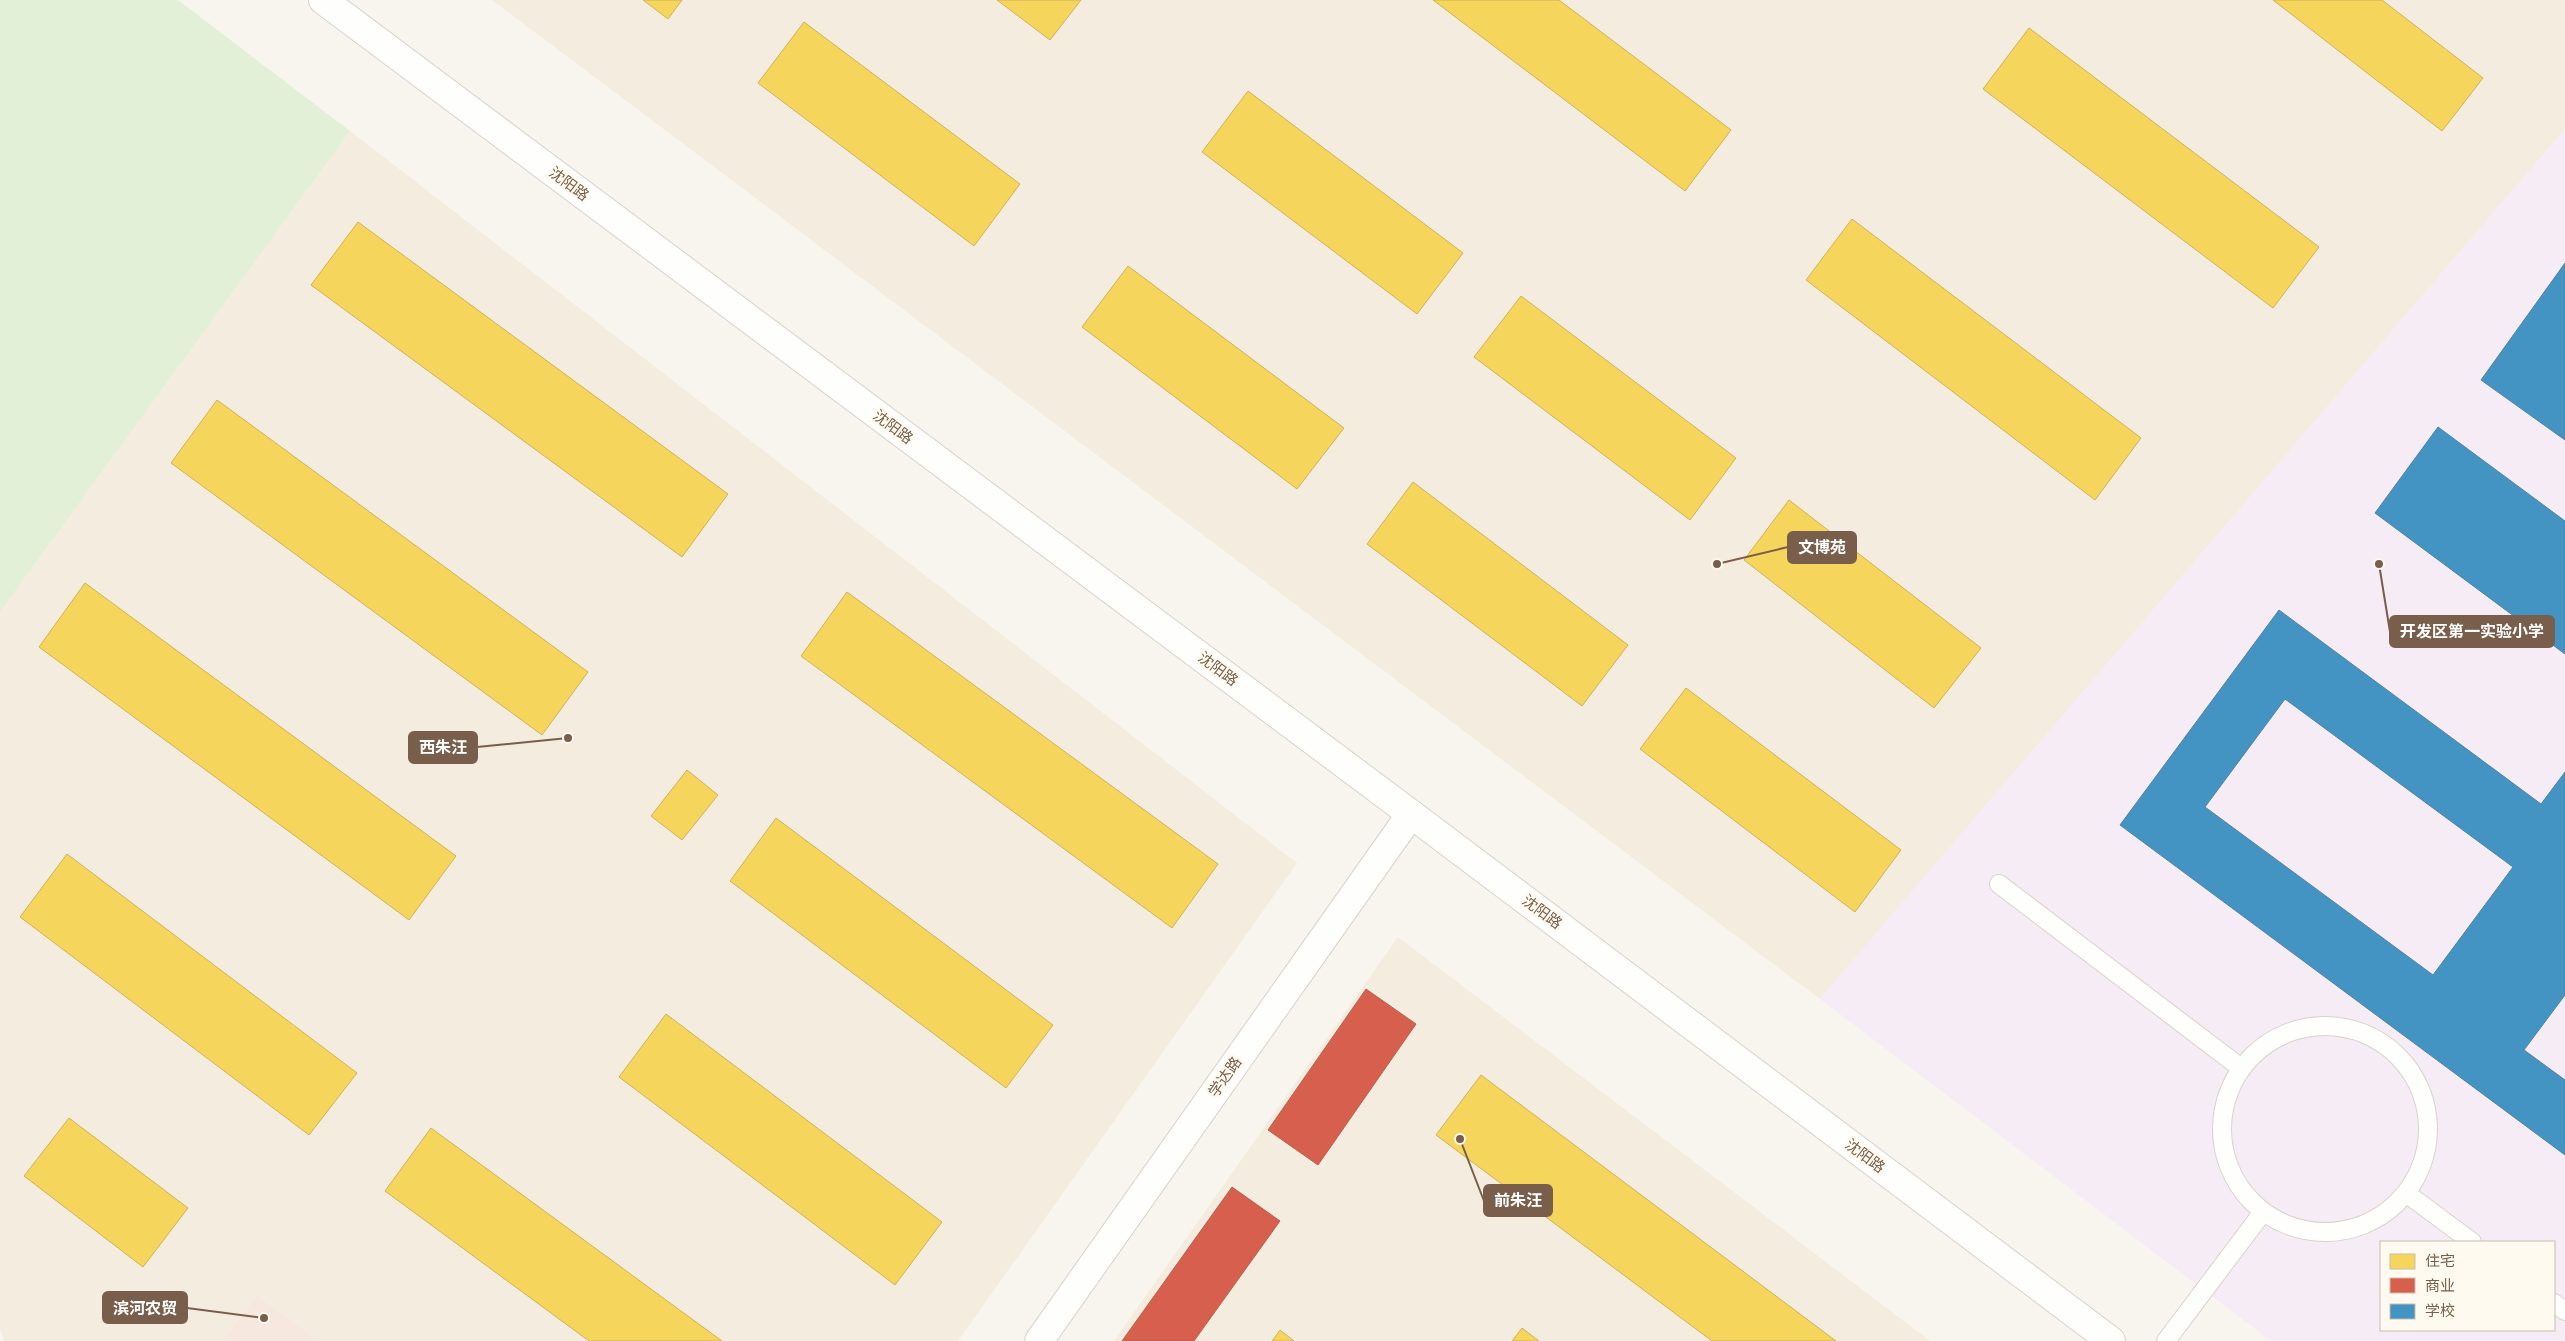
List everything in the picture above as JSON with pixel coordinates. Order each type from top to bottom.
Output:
[{"type":"street","name":"沈阳路","points":[[322,0],[1411,814],[2111,1341]]},
{"type":"street","name":"学达路","points":[[1039,1341],[1411,814]]},
{"type":"lane","points":[[2000,884],[2241,1068]]},
{"type":"lane","points":[[2317,1026],[2347,1028],[2374,1039],[2399,1057],[2416,1081],[2426,1109],[2428,1139],[2421,1168],[2406,1193],[2382,1215],[2354,1229],[2322,1232],[2291,1226],[2263,1212],[2244,1193],[2230,1170],[2223,1144],[2222,1117],[2228,1091],[2241,1068],[2262,1047],[2288,1032],[2317,1026]]},
{"type":"lane","points":[[2406,1193],[2471,1241]]},
{"type":"lane","points":[[2166,1341],[2263,1212]]},
{"type":"shaded area","points":[[492,0],[2565,0],[2565,129],[1820,999]]},
{"type":"shaded area","points":[[2565,129],[2565,1341],[2271,1341],[1820,999]]},
{"type":"shaded area","points":[[350,131],[1297,863],[958,1341],[4,1341],[0,1328],[0,612]]},
{"type":"shaded area","points":[[1398,937],[1930,1341],[1114,1341]]},
{"type":"shaded area","points":[[257,1296],[318,1341],[224,1341]]},
{"type":"green space","points":[[0,0],[178,0],[350,131],[0,612]]},
{"type":"building: 住宅","points":[[643,0],[682,0],[668,19]]},
{"type":"building: 住宅","points":[[997,0],[1081,0],[1050,40]]},
{"type":"building: 住宅","points":[[1433,0],[1559,0],[1731,130],[1685,191]]},
{"type":"building: 住宅","points":[[2273,0],[2382,0],[2483,78],[2442,131]]},
{"type":"building: 住宅","points":[[804,22],[1020,184],[974,246],[758,83]]},
{"type":"building: 住宅","points":[[2029,28],[2319,247],[2273,308],[1983,89]]},
{"type":"building: 住宅","points":[[1248,91],[1463,253],[1417,314],[1202,152]]},
{"type":"building: 住宅","points":[[1852,219],[2141,438],[2095,500],[1806,280]]},
{"type":"building: 住宅","points":[[358,222],[728,494],[682,557],[311,285]]},
{"type":"building: 住宅","points":[[1128,266],[1344,428],[1297,489],[1082,327]]},
{"type":"building: 住宅","points":[[1521,296],[1736,458],[1690,520],[1474,357]]},
{"type":"building: 住宅","points":[[217,400],[588,672],[542,735],[171,463]]},
{"type":"building: 住宅","points":[[1413,482],[1628,645],[1582,706],[1367,544]]},
{"type":"building: 住宅","points":[[1789,500],[1981,648],[1934,708],[1744,560]]},
{"type":"building: 住宅","points":[[85,583],[456,856],[409,920],[39,647]]},
{"type":"building: 住宅","points":[[847,592],[1218,864],[1172,928],[801,656]]},
{"type":"building: 住宅","points":[[1686,688],[1901,850],[1855,912],[1640,749]]},
{"type":"building: 住宅","points":[[687,770],[718,795],[682,840],[651,816]]},
{"type":"building: 住宅","points":[[776,818],[1053,1025],[1006,1088],[730,881]]},
{"type":"building: 住宅","points":[[67,854],[357,1073],[309,1135],[20,917]]},
{"type":"building: 住宅","points":[[666,1014],[942,1222],[895,1285],[619,1077]]},
{"type":"building: 住宅","points":[[1481,1075],[1836,1341],[1712,1341],[1436,1135]]},
{"type":"building: 住宅","points":[[69,1118],[188,1208],[143,1267],[24,1176]]},
{"type":"building: 住宅","points":[[431,1128],[722,1341],[589,1341],[385,1191]]},
{"type":"building: 住宅","points":[[1522,1328],[1539,1341],[1512,1341]]},
{"type":"building: 住宅","points":[[1280,1330],[1294,1341],[1272,1341]]},
{"type":"building: 商业","points":[[1366,989],[1416,1024],[1318,1165],[1268,1130]]},
{"type":"building: 商业","points":[[1232,1187],[1280,1221],[1194,1341],[1122,1341]]},
{"type":"building: 学校","points":[[2565,263],[2565,440],[2481,380]]},
{"type":"building: 学校","points":[[2438,427],[2565,521],[2565,654],[2375,513]]},
{"type":"building: 学校","points":[[2279,610],[2541,804],[2565,772],[2565,995],[2524,1050],[2565,1080],[2565,1155],[2120,825]],"holes":[[[2285,699],[2513,867],[2433,975],[2205,807]]]},
{"type":"place","name":"文博苑","points":[[1717,564]]},
{"type":"place","name":"开发区第一实验小学","points":[[2379,564]]},
{"type":"place","name":"西朱汪","points":[[568,738]]},
{"type":"place","name":"前朱汪","points":[[1460,1139]]},
{"type":"place","name":"滨河农贸","points":[[264,1318]]}]
